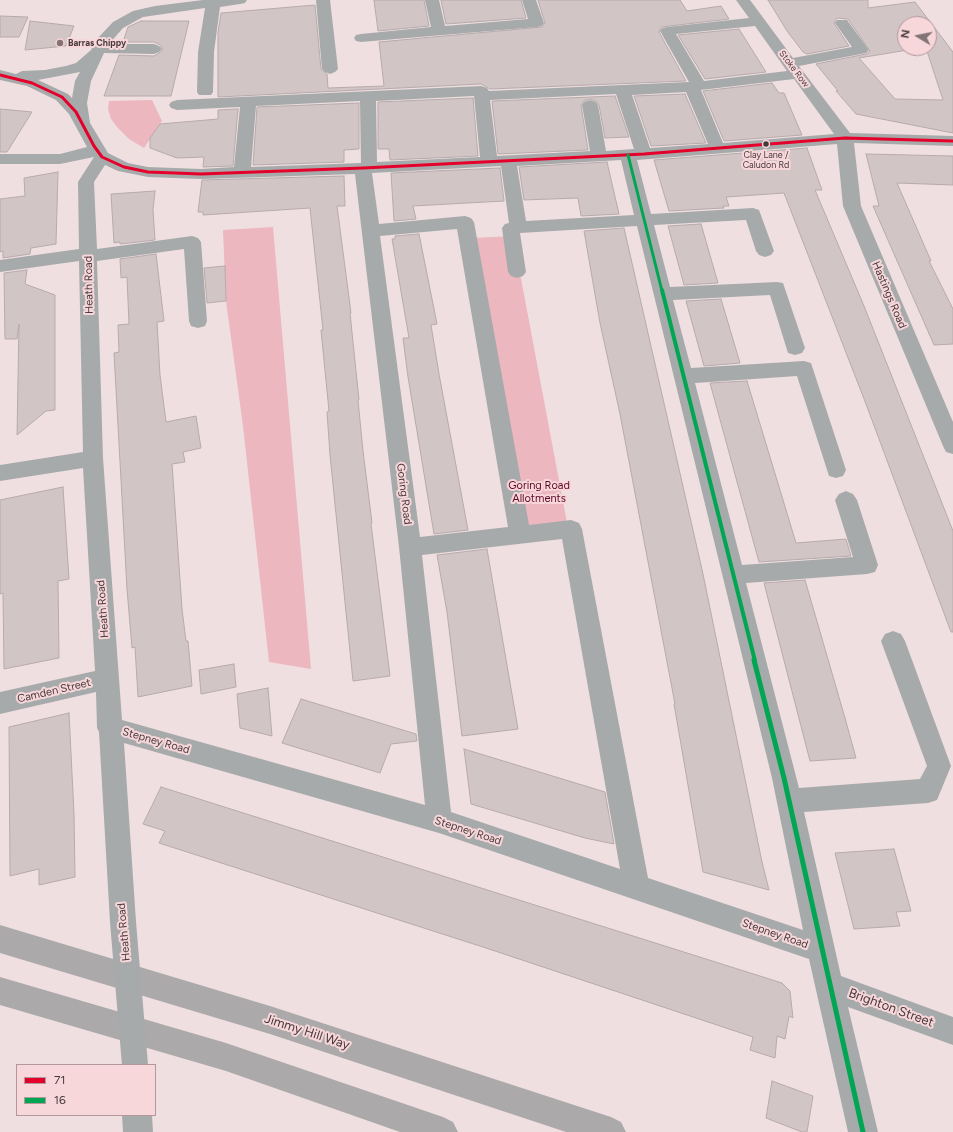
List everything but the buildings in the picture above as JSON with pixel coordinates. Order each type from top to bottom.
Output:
[{"type":"highway","name":"Jimmy Hill Way","points":[[0,938],[270,1020],[611,1132]]},
{"type":"highway","points":[[0,991],[226,1057],[443,1132]]},
{"type":"street","points":[[0,75],[32,76],[59,73],[81,66],[98,49],[118,25],[138,14],[166,8],[240,0]]},
{"type":"street","points":[[323,0],[330,69]]},
{"type":"street","points":[[432,0],[439,31]]},
{"type":"street","points":[[361,38],[537,24],[529,0]]},
{"type":"street","name":"Stoke Row","points":[[743,0],[845,138]]},
{"type":"street","points":[[205,92],[206,52],[213,2]]},
{"type":"street","points":[[718,149],[696,87],[667,31],[758,21]]},
{"type":"street","points":[[482,96],[696,87],[793,68],[861,50],[842,23]]},
{"type":"street","points":[[98,49],[154,49]]},
{"type":"street","points":[[82,122],[79,102],[80,91],[98,49]]},
{"type":"street","points":[[0,75],[32,83],[53,92],[69,104],[82,122],[100,153],[124,166],[148,172],[201,174],[366,168],[718,149],[845,138],[953,141]]},
{"type":"street","points":[[177,105],[481,91],[489,162]]},
{"type":"street","points":[[623,91],[636,154],[645,221],[789,801],[829,986],[863,1132]]},
{"type":"street","name":"Goring Road","points":[[368,97],[366,168],[371,231],[410,547],[439,821]]},
{"type":"street","points":[[242,172],[248,102]]},
{"type":"street","points":[[590,105],[599,156]]},
{"type":"street","name":"Hastings Road","points":[[845,138],[852,206],[953,446]]},
{"type":"street","points":[[0,158],[60,159],[100,153]]},
{"type":"street","name":"Heath Road","points":[[100,153],[86,182],[93,458],[108,679],[109,728],[135,1064]]},
{"type":"street","points":[[508,161],[518,228]]},
{"type":"street","points":[[518,272],[511,228],[753,214],[765,251]]},
{"type":"street","points":[[371,231],[464,222],[520,535]]},
{"type":"street","points":[[0,266],[192,242],[198,321]]},
{"type":"street","points":[[663,294],[777,288],[795,348]]},
{"type":"street","points":[[684,376],[804,368],[836,470]]},
{"type":"street","points":[[0,473],[93,458]]},
{"type":"street","points":[[733,575],[867,565],[846,500]]},
{"type":"street","points":[[410,547],[571,529],[636,886]]},
{"type":"street","points":[[789,801],[928,791],[939,766],[893,641]]},
{"type":"street","name":"Camden Street","points":[[0,704],[108,679]]},
{"type":"street","name":"Stepney Road","points":[[109,728],[439,821],[636,886],[821,950]]},
{"type":"street","name":"Brighton Street","points":[[829,986],[953,1031]]},
{"type":"street","points":[[137,1116],[138,1132]]},
{"type":"green space","points":[[152,100],[162,121],[144,148],[129,139],[111,119],[108,109],[109,101]]},
{"type":"green space","points":[[273,227],[311,669],[269,662],[243,426],[226,301],[223,230]]},
{"type":"green space","name":"Goring Road Allotments","points":[[513,236],[568,528],[524,530],[470,238]]},
{"type":"transit line","name":"71","points":[[0,75],[32,83],[62,97],[76,112],[94,146],[102,157],[124,167],[148,172],[201,174],[363,168],[644,154],[845,138],[953,141]]},
{"type":"transit line","name":"16","points":[[628,155],[784,778],[829,986],[863,1132]]},
{"type":"place","name":"Barras Chippy","points":[[60,43]]},
{"type":"place","name":"Clay Lane / Caludon Rd","points":[[766,144]]}]
